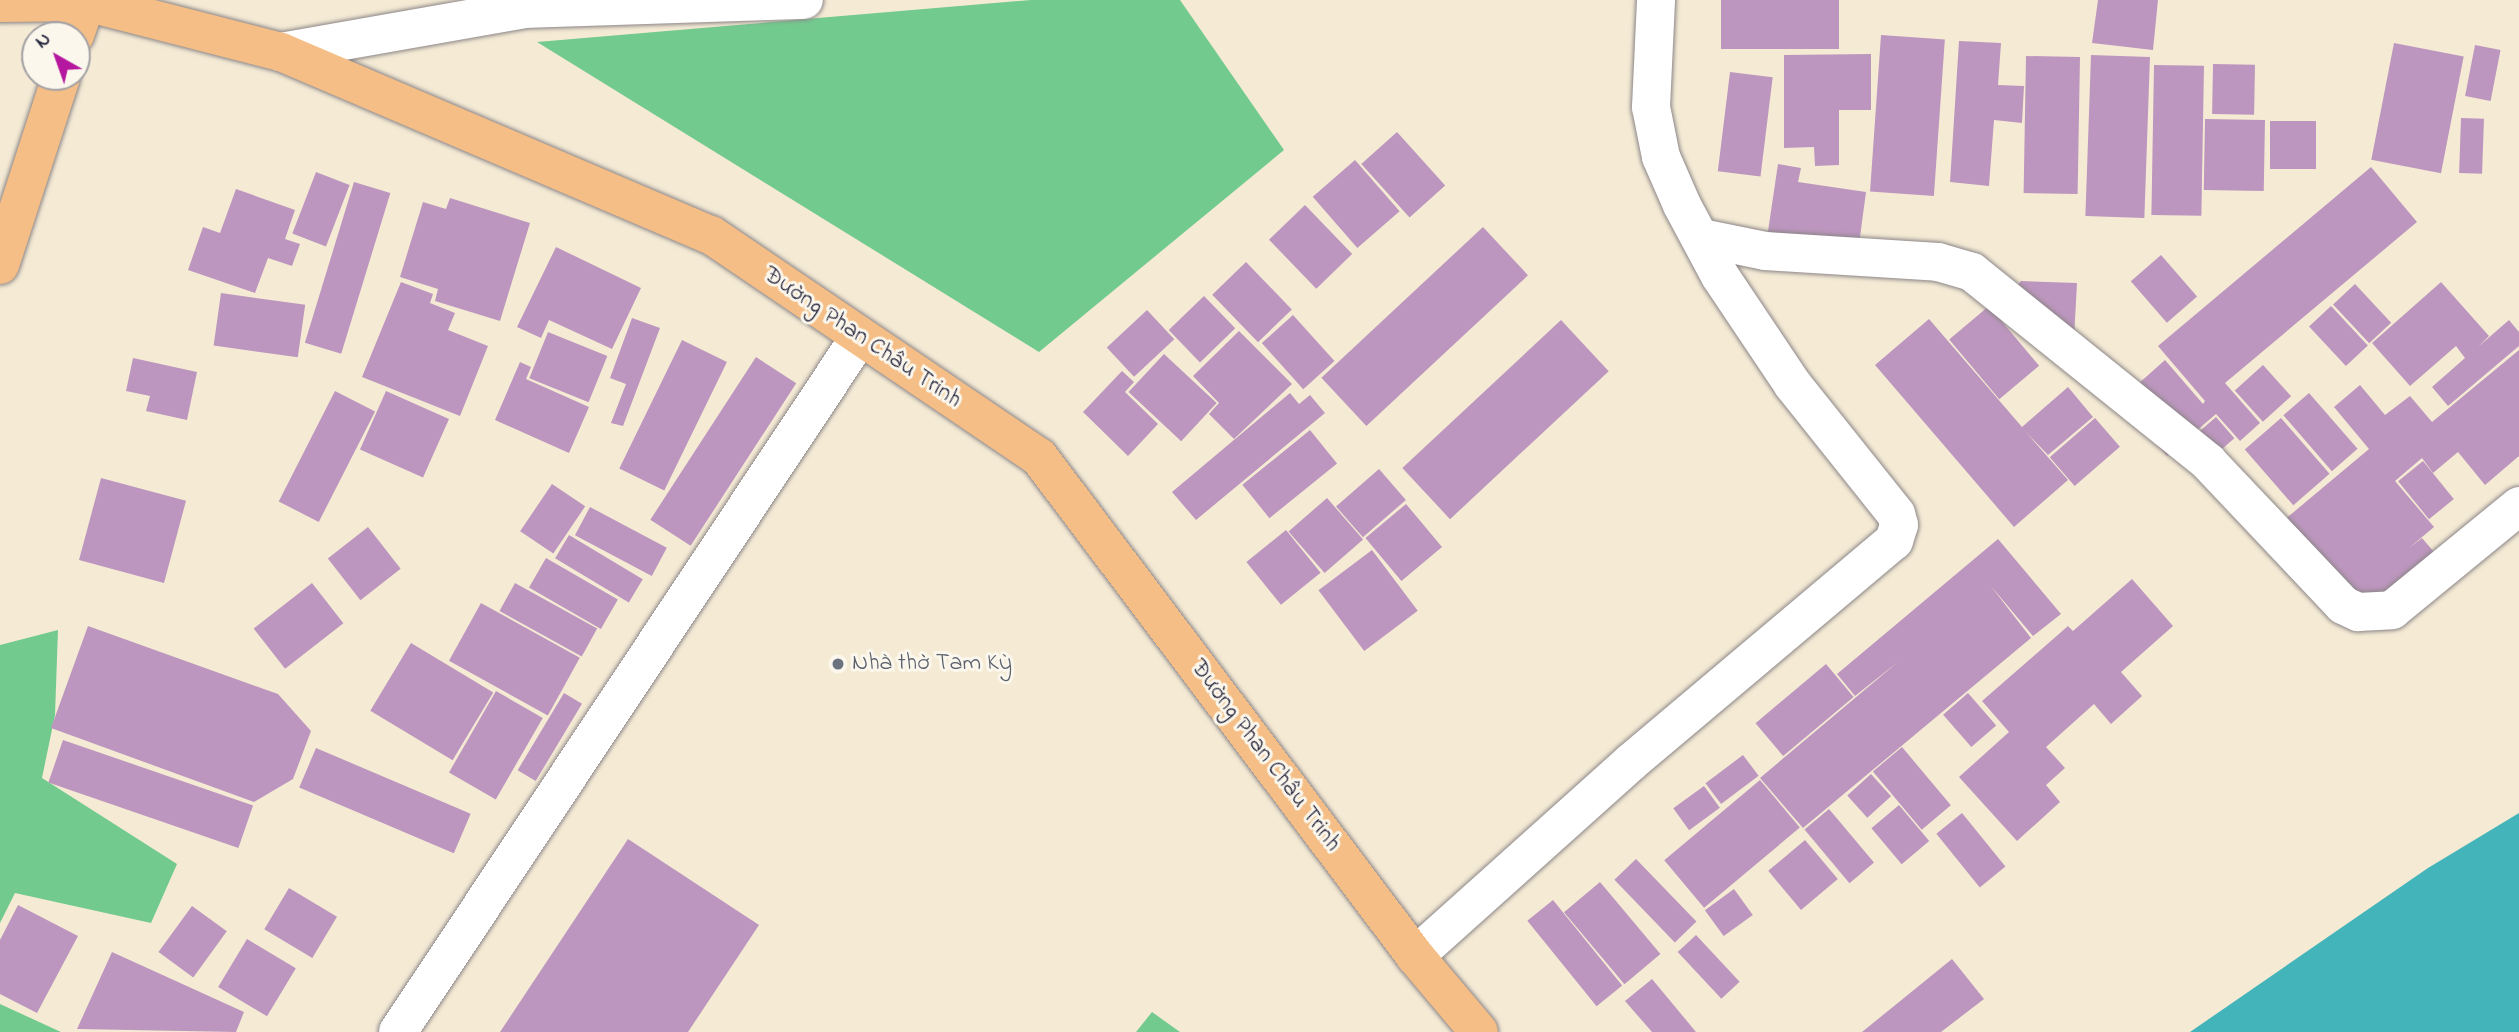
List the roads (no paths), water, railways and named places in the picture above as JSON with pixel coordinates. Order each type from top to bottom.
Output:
[{"type":"main road","name":"Đường Phan Châu Trinh","points":[[0,3],[83,12],[281,52],[711,235],[859,338],[1039,457],[1415,956],[1479,1032]]},
{"type":"main road","points":[[0,265],[56,91]]},
{"type":"street","points":[[281,52],[526,9],[804,0]]},
{"type":"street","points":[[1415,956],[1630,763],[1894,541],[1899,525],[1896,514],[1793,385],[1720,276],[1661,157],[1651,107],[1656,0]]},
{"type":"street","points":[[1702,238],[1765,251],[1938,262],[1972,272],[2208,462],[2343,605],[2358,612],[2392,610],[2519,506]]},
{"type":"street","points":[[398,1032],[859,338]]},
{"type":"water","points":[[2519,813],[2519,1032],[2190,1032],[2428,868]]},
{"type":"place","name":"Nhà thờ Tam Kỳ","points":[[838,664]]}]
